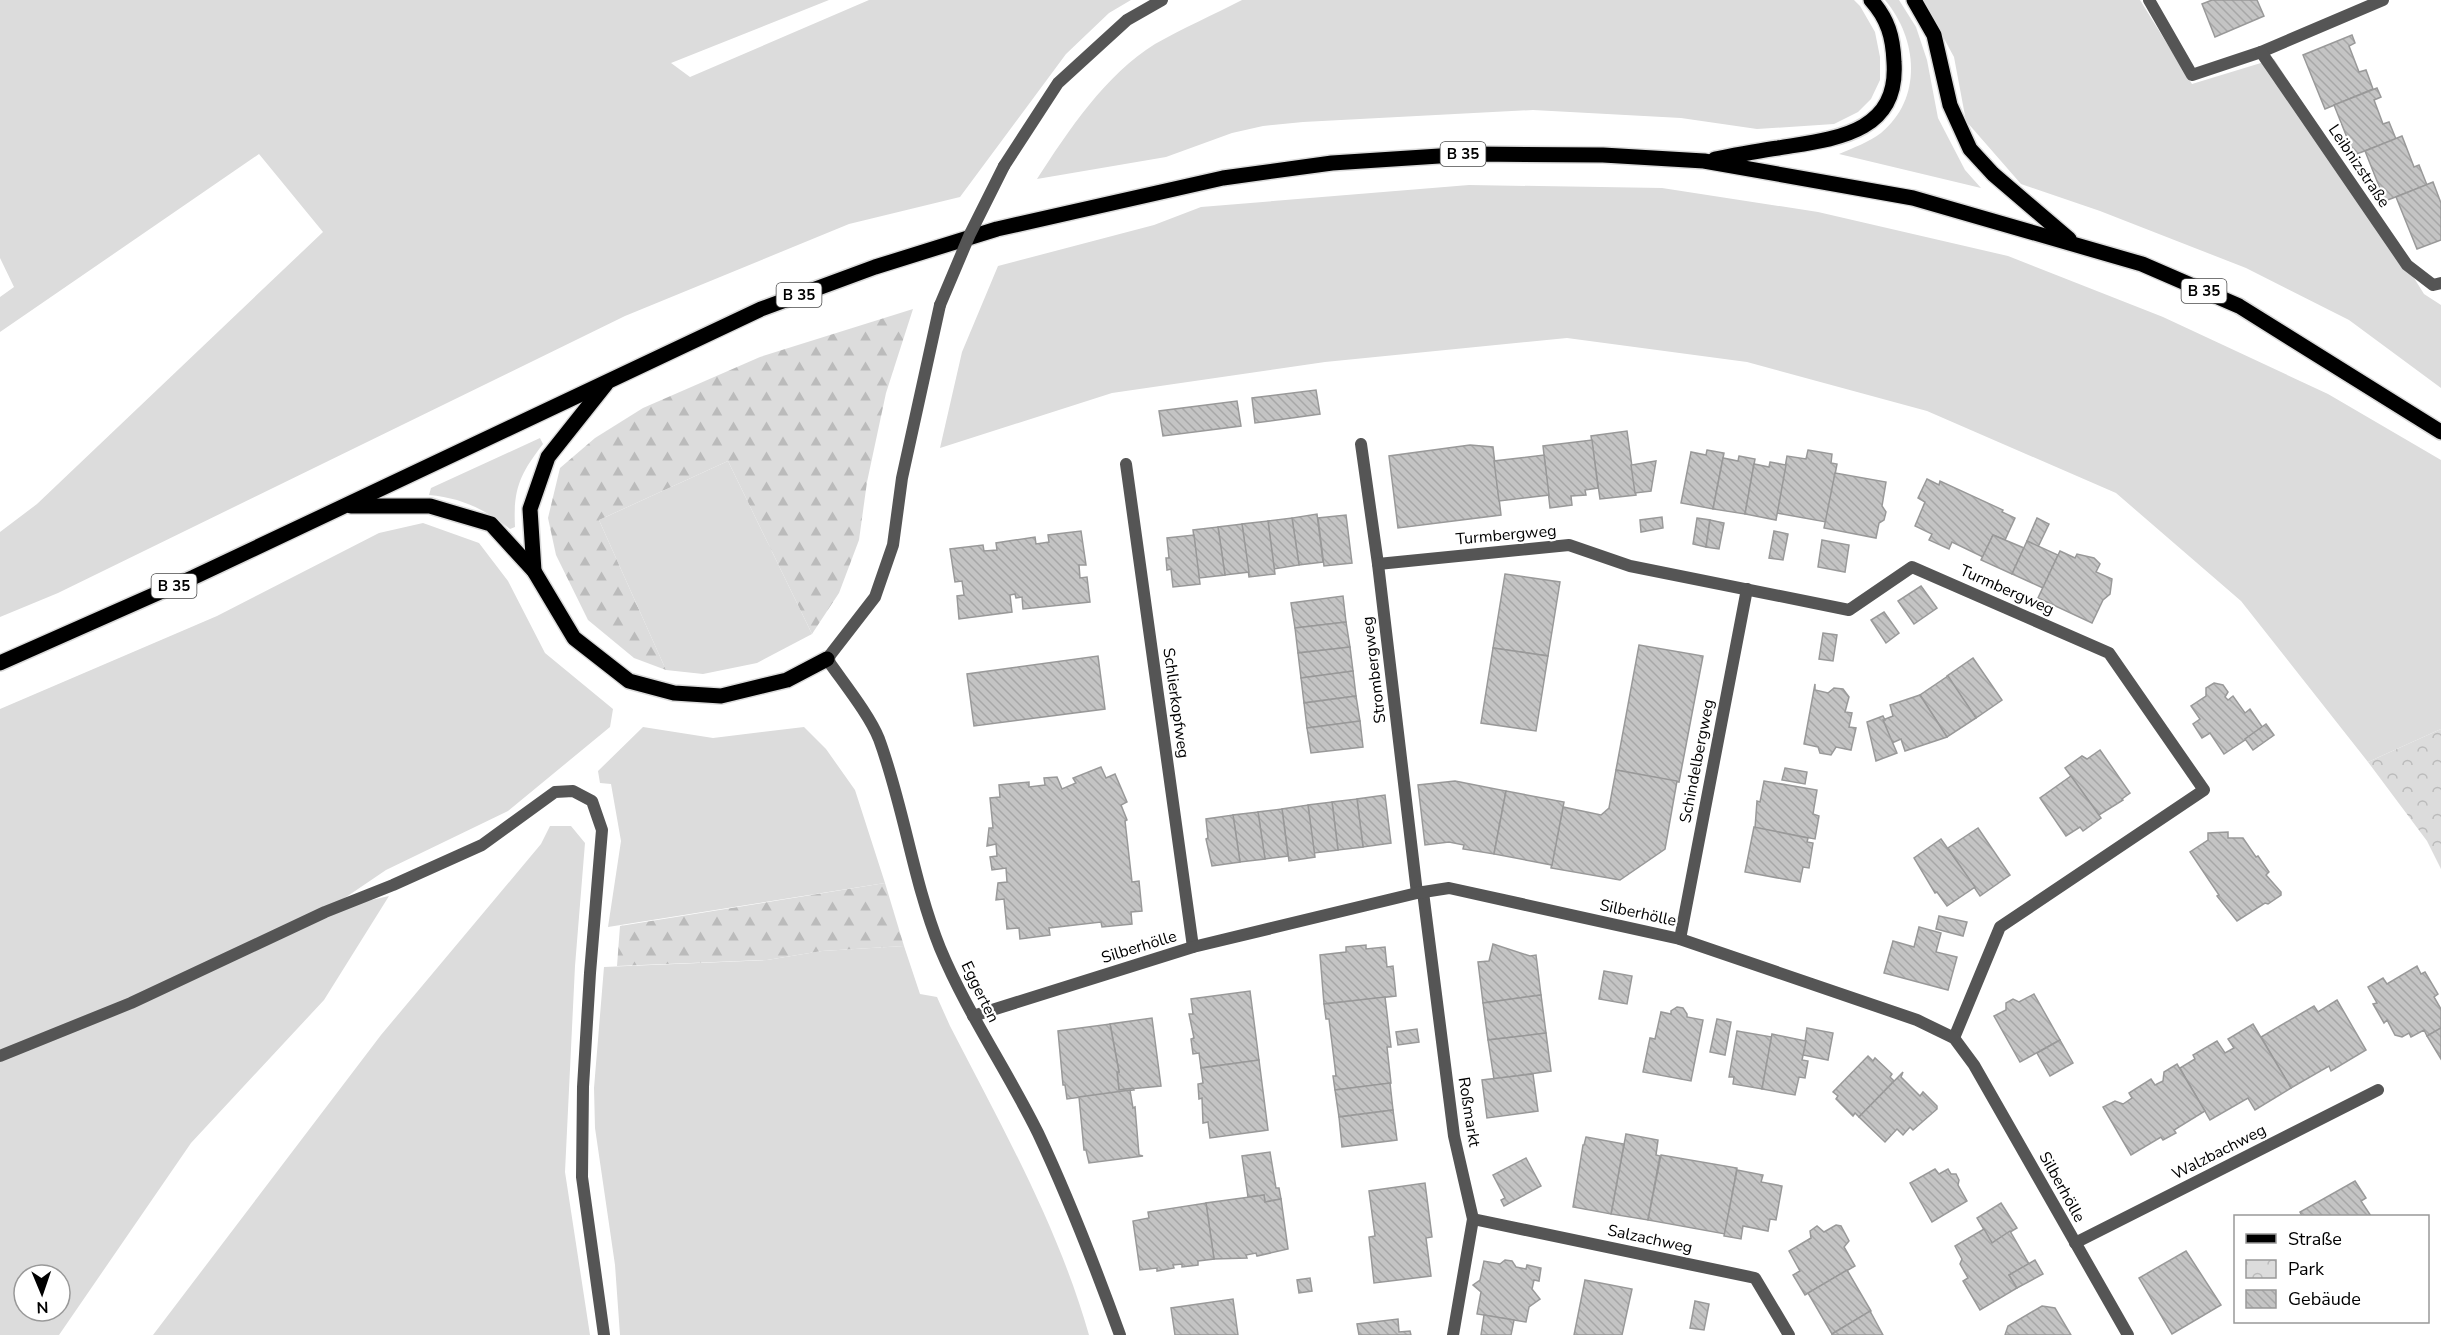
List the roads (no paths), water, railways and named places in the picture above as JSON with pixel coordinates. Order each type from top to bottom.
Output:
[{"type":"main road","name":"B 35","points":[[1704,161],[1827,140],[1855,132],[1874,118],[1888,101],[1896,82],[1893,38],[1871,0]]},
{"type":"main road","points":[[1914,0],[1934,35],[1950,105],[1970,150],[1993,174],[2073,243]]},
{"type":"main road","name":"B 35","points":[[0,663],[194,577],[761,309],[875,267],[997,229],[1223,178],[1332,163],[1470,154],[1603,155],[1704,161],[1913,198],[2142,264],[2239,306],[2441,432]]},
{"type":"main road","points":[[534,571],[530,509],[548,456],[609,380]]},
{"type":"main road","points":[[346,506],[430,506],[491,525],[534,571],[574,638],[629,681],[674,693],[722,696],[787,680],[827,659]]},
{"type":"street","points":[[827,659],[875,597],[893,545],[902,478],[940,305],[970,234],[1004,166],[1058,83],[1127,20],[1162,0]]},
{"type":"street","points":[[2149,0],[2192,75],[2261,52],[2383,0]]},
{"type":"street","name":"Leibnizstraße","points":[[2261,52],[2407,265],[2433,285],[2441,283]]},
{"type":"street","name":"Strombergweg","points":[[1361,444],[1420,892]]},
{"type":"street","name":"Schlierkopfweg","points":[[1126,464],[1193,947]]},
{"type":"street","name":"Turmbergweg","points":[[1378,564],[1569,545],[1630,566],[1849,610],[1912,567],[2109,653],[2204,790],[2000,927],[1954,1038]]},
{"type":"street","name":"Schindelbergweg","points":[[1680,939],[1747,590]]},
{"type":"street","name":"Eggerten","points":[[827,659],[878,736],[899,801],[940,948],[973,1016],[1037,1132],[1090,1251],[1120,1335]]},
{"type":"street","points":[[0,1056],[131,1004],[325,912],[393,885],[482,845],[555,792],[573,791],[592,801],[603,830],[590,973],[583,1087],[582,1177],[604,1335]]},
{"type":"street","name":"Silberhölle","points":[[973,1016],[1193,947],[1420,892],[1449,888],[1680,939],[1917,1020],[1954,1038],[1974,1065],[2128,1335]]},
{"type":"street","name":"Roßmarkt","points":[[1420,892],[1454,1136],[1473,1219],[1453,1335]]},
{"type":"street","name":"Walzbachweg","points":[[2075,1243],[2378,1090]]},
{"type":"street","name":"Salzachweg","points":[[1473,1219],[1755,1278],[1789,1335]]}]
